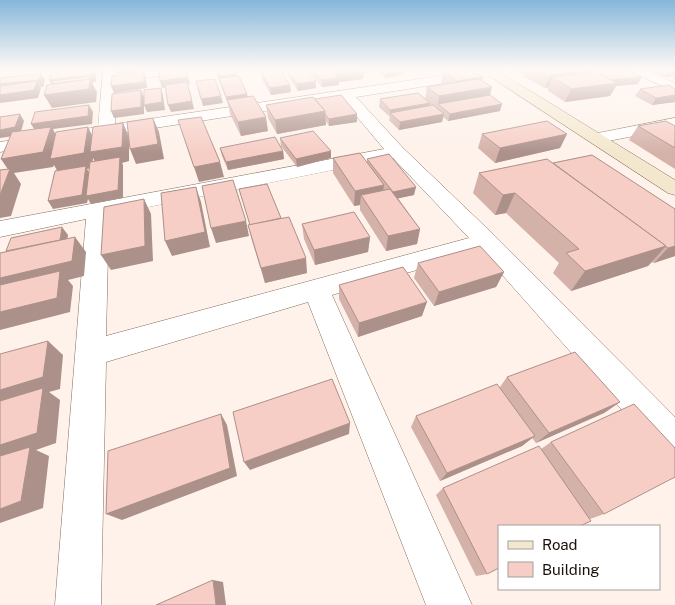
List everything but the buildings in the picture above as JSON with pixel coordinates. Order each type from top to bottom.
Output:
[{"type":"street","points":[[106,131],[108,98]]},
{"type":"street","points":[[0,147],[318,98]]},
{"type":"street","points":[[349,98],[397,152],[486,241],[675,442]]},
{"type":"street","points":[[533,98],[598,138],[675,189]]},
{"type":"street","points":[[598,138],[675,123]]},
{"type":"street","points":[[0,229],[397,152]]},
{"type":"street","points":[[78,605],[98,210]]},
{"type":"street","points":[[91,353],[486,241]]},
{"type":"street","points":[[317,290],[448,605]]}]
